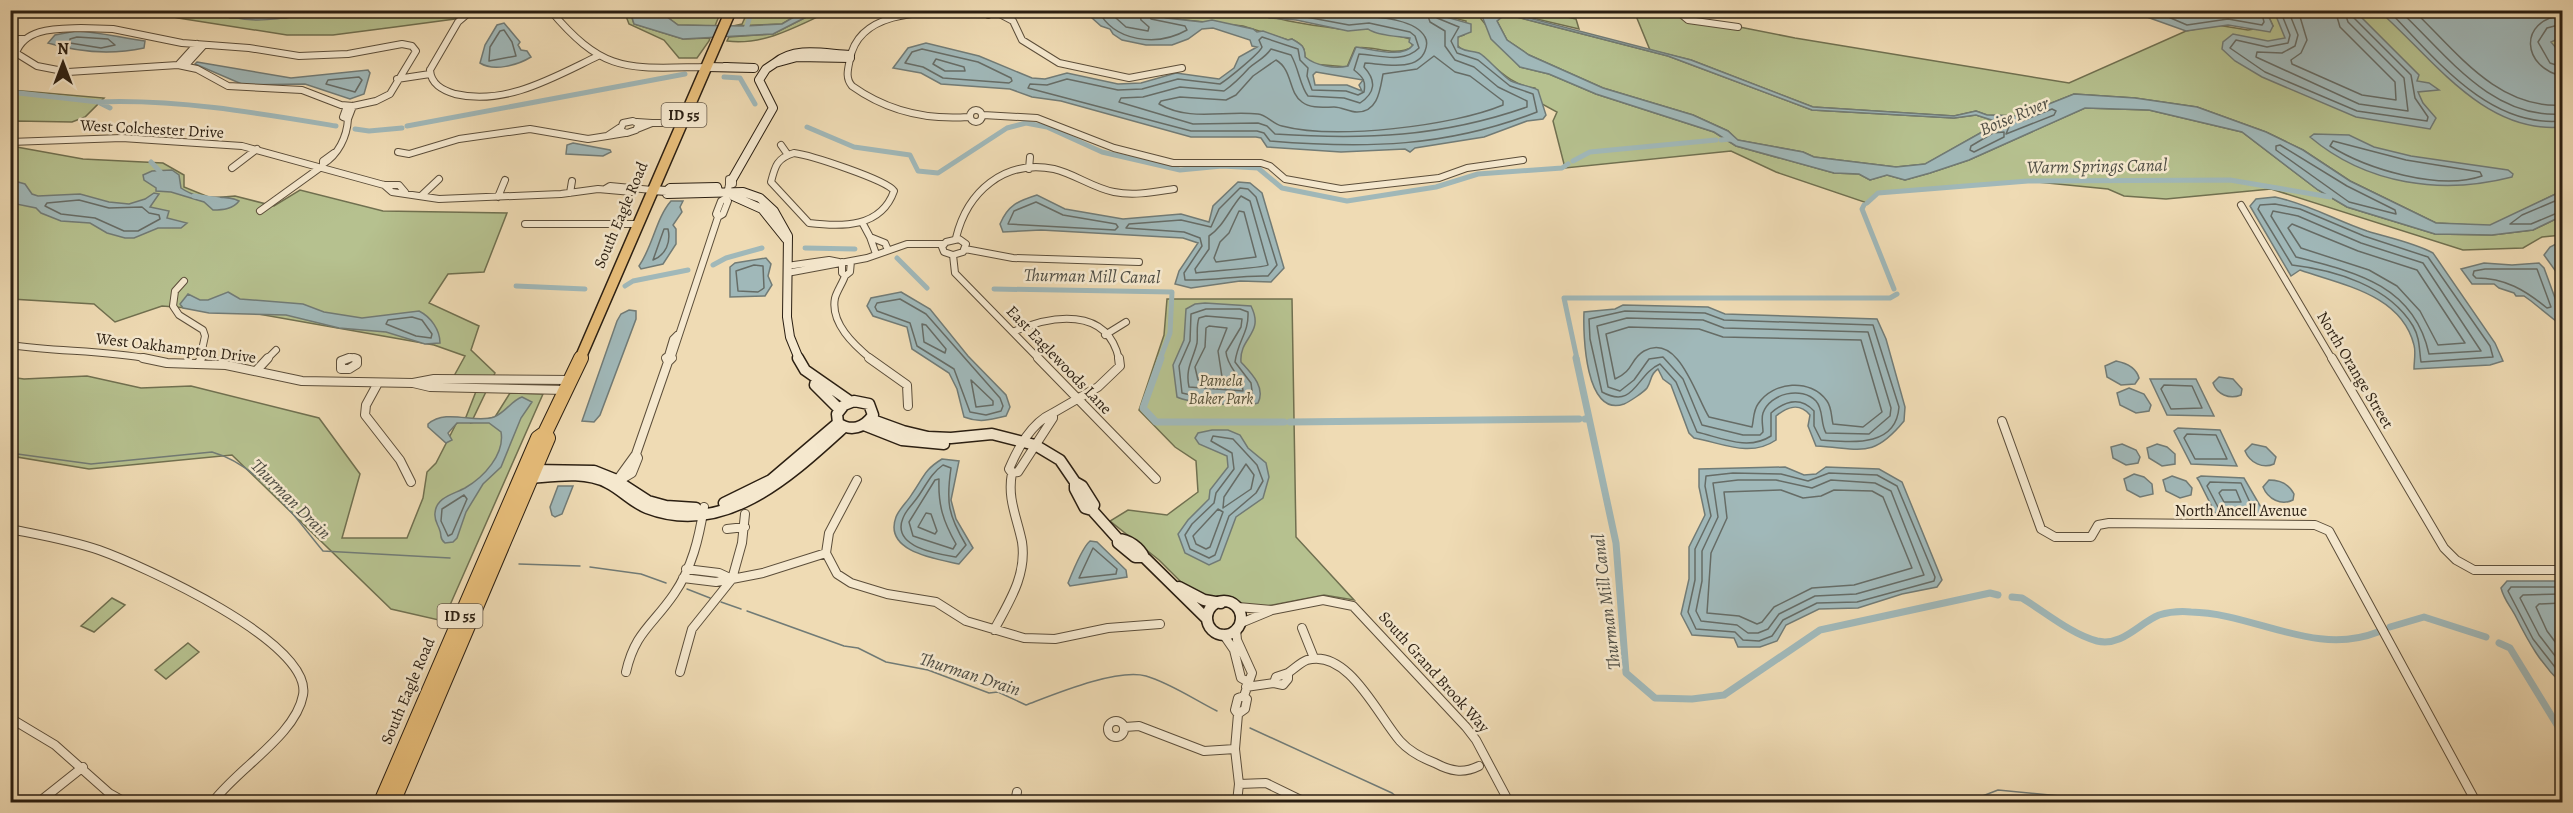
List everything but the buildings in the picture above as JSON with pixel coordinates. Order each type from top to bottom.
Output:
[{"type":"highway","name":"South Eagle Road","points":[[393,802],[499,551],[530,471],[538,438],[545,433],[568,385],[731,10]]},
{"type":"highway","name":"South Eagle Road","points":[[381,802],[485,558],[530,471]]},
{"type":"highway","points":[[453,657],[452,652],[457,638],[488,567],[485,558]]},
{"type":"street","points":[[472,10],[458,22],[430,72],[432,81],[439,88],[467,97],[488,98],[508,93],[598,56]]},
{"type":"street","points":[[550,10],[582,45],[598,56],[632,65],[765,70]]},
{"type":"street","points":[[1676,10],[1689,20],[1738,27]]},
{"type":"street","points":[[1182,68],[1129,78],[1059,63],[1022,40],[1013,21],[996,11],[988,15],[982,11],[917,16],[882,22],[861,33],[850,57],[848,81],[864,93],[918,116],[968,117],[976,111],[983,115],[1037,118],[1114,148],[1173,163],[1261,163],[1270,166],[1286,180],[1341,189],[1439,178],[1467,168],[1523,160]]},
{"type":"street","points":[[10,39],[24,39],[44,31],[94,27],[201,45],[314,56],[408,44],[415,48],[415,54],[398,77],[393,90],[384,97],[350,106],[302,90],[234,88],[182,65],[94,73],[56,71],[37,66],[18,56],[15,51],[24,39]]},
{"type":"street","points":[[182,65],[201,45]]},
{"type":"street","points":[[614,484],[632,473],[638,458],[636,454],[668,362],[679,339],[677,335],[718,217],[716,214],[721,201],[773,108],[759,90],[759,83],[765,70],[784,57],[811,55],[850,57]]},
{"type":"street","points":[[398,77],[430,72]]},
{"type":"street","points":[[260,211],[288,193],[334,153],[348,129],[350,106]]},
{"type":"street","points":[[608,136],[628,121],[637,126]]},
{"type":"street","points":[[398,152],[409,154],[459,139],[530,129],[588,139],[625,133],[637,126],[652,123],[680,123]]},
{"type":"street","points":[[619,128],[625,133]]},
{"type":"street","name":"West Colchester Drive","points":[[10,142],[122,138],[257,149],[384,185],[389,191],[439,199],[570,193],[606,189],[608,192],[632,192],[634,189],[652,190]]},
{"type":"street","points":[[781,145],[788,155]]},
{"type":"street","points":[[232,168],[257,149]]},
{"type":"street","points":[[811,153],[860,176],[890,184],[894,191],[881,214],[862,222],[827,225],[809,223],[771,182],[776,166],[788,155],[811,153]]},
{"type":"street","points":[[1029,169],[1030,157]]},
{"type":"street","points":[[787,269],[851,261],[920,242],[944,244],[956,238],[963,210],[978,191],[999,176],[1029,169],[1053,169],[1112,192],[1126,194],[1174,189]]},
{"type":"street","points":[[421,196],[439,179]]},
{"type":"street","points":[[498,197],[505,180]]},
{"type":"street","points":[[570,193],[572,181]]},
{"type":"street","points":[[652,190],[666,191],[668,194],[715,194],[728,189]]},
{"type":"street","points":[[728,189],[734,196],[752,202],[769,215],[781,236],[786,238],[787,326],[797,355],[816,381],[814,385],[839,409],[841,425]]},
{"type":"street","name":"North Orange Street","points":[[2241,205],[2444,548],[2456,560],[2474,570],[2562,570]]},
{"type":"street","points":[[862,222],[876,254]]},
{"type":"street","points":[[525,224],[638,224]]},
{"type":"street","points":[[870,237],[885,243],[888,250]]},
{"type":"street","points":[[956,238],[965,242],[965,249]]},
{"type":"street","points":[[944,244],[944,252],[953,255],[965,249],[1013,258],[1139,262]]},
{"type":"street","name":"East Eaglewoods Lane","points":[[953,255],[955,273],[1156,479]]},
{"type":"street","points":[[851,261],[850,272],[845,276],[835,298],[838,321],[844,332],[879,365],[905,380],[911,395],[908,406]]},
{"type":"street","points":[[842,262],[842,273],[845,276]]},
{"type":"street","points":[[184,281],[175,291],[173,306],[178,314],[199,325],[205,334],[206,344],[199,364]]},
{"type":"street","points":[[994,630],[1011,597],[1023,558],[1021,539],[1008,499],[1012,473],[1009,469],[1030,443],[1041,419],[1096,389],[1115,374],[1120,366],[1116,348],[1089,321],[1065,317],[1036,320],[1013,332]]},
{"type":"street","points":[[1105,335],[1126,322]]},
{"type":"street","name":"West Oakhampton Drive","points":[[10,345],[42,350],[115,352],[167,363],[226,365],[302,381],[413,383],[434,379],[568,385]]},
{"type":"street","points":[[256,371],[276,350]]},
{"type":"street","points":[[338,382],[345,369]]},
{"type":"street","points":[[816,381],[821,381],[840,397],[851,402],[869,404],[873,411],[867,422],[854,428],[841,425]]},
{"type":"street","points":[[378,383],[366,405],[365,415],[400,460],[411,483]]},
{"type":"street","points":[[839,409],[851,402]]},
{"type":"street","name":"North Ancell Avenue","points":[[2002,421],[2041,529],[2051,537],[2091,537],[2098,525],[2109,524],[2315,525],[2329,531],[2476,802]]},
{"type":"street","points":[[867,422],[886,435],[920,443],[955,444],[994,440],[1000,437],[1047,449],[1066,466],[1075,482],[1082,486],[1094,505],[1092,510],[1118,539],[1125,539],[1143,552],[1144,557],[1206,618],[1209,627],[1223,634],[1234,650],[1241,678],[1247,684],[1274,682],[1283,685],[1288,680],[1288,673],[1304,661],[1314,658],[1333,661],[1365,692],[1400,741],[1421,757],[1451,771],[1461,772],[1479,766]]},
{"type":"street","points":[[530,471],[585,477],[614,484],[650,509],[679,514],[737,506],[783,483],[841,425]]},
{"type":"street","points":[[857,480],[829,533],[826,553],[837,574],[851,583],[887,594],[936,602],[966,621],[1023,638],[1055,639],[1108,628],[1160,624]]},
{"type":"street","points":[[626,672],[631,647],[637,637],[671,600],[682,578],[700,535],[703,510]]},
{"type":"street","points":[[680,672],[692,629],[732,579],[745,527],[745,514]]},
{"type":"street","points":[[728,529],[745,527]]},
{"type":"street","points":[[10,529],[98,549],[172,580],[246,624],[297,669],[302,677],[304,688],[297,712],[275,738],[234,774],[213,802]]},
{"type":"street","points":[[682,578],[716,582],[754,576],[826,553]]},
{"type":"street","points":[[686,569],[719,573],[732,579]]},
{"type":"street","points":[[1175,585],[1204,600],[1250,610],[1272,610]]},
{"type":"street","name":"South Grand Brook Way","points":[[1272,610],[1323,600],[1342,603],[1362,614],[1466,727],[1476,740],[1509,802]]},
{"type":"street","points":[[1206,618],[1210,608],[1221,603]]},
{"type":"street","points":[[1237,802],[1239,784],[1235,749],[1238,714],[1245,710],[1247,699],[1244,696],[1252,673],[1237,640],[1243,616],[1238,607]]},
{"type":"street","points":[[1223,634],[1272,610]]},
{"type":"street","points":[[1302,628],[1314,658]]},
{"type":"street","points":[[1238,669],[1248,667]]},
{"type":"street","points":[[10,718],[56,745],[83,767],[109,793],[124,802]]},
{"type":"street","points":[[1125,728],[1139,726],[1203,751],[1235,749]]},
{"type":"street","points":[[39,802],[83,767]]},
{"type":"street","points":[[1239,784],[1266,783],[1305,802]]},
{"type":"street","points":[[1015,802],[1017,792]]},
{"type":"green space","points":[[318,10],[467,11],[455,19],[333,35],[287,35],[178,18],[150,11],[217,11],[230,18],[286,18]]},
{"type":"green space","points":[[624,11],[630,11],[634,24],[683,39],[710,38],[709,41],[697,58],[679,58],[664,40],[629,24]]},
{"type":"green space","points":[[659,11],[721,11],[715,26],[678,25]]},
{"type":"green space","points":[[748,11],[804,11],[782,24],[733,26],[742,24]]},
{"type":"green space","points":[[818,11],[830,11],[767,38],[754,41],[727,41],[729,37],[773,34]]},
{"type":"green space","points":[[1148,11],[1261,11],[1275,18],[1297,23],[1339,29],[1364,28],[1394,35],[1410,39],[1413,47],[1398,51],[1355,48],[1347,67],[1313,64],[1305,57],[1302,46],[1292,39],[1288,40],[1243,26],[1166,18]]},
{"type":"green space","points":[[1426,11],[1480,11],[1481,19],[1520,67],[1549,74],[1596,94],[1714,132],[1736,146],[1834,173],[1859,174],[1870,180],[1887,175],[1905,180],[1969,160],[2085,108],[2149,110],[2242,132],[2318,190],[2347,207],[2435,234],[2492,235],[2533,230],[2562,216],[2562,235],[2542,237],[2523,248],[2463,250],[2271,189],[2166,199],[2124,196],[2108,189],[2028,181],[1878,193],[1867,203],[1776,172],[1731,151],[1565,168],[1553,121],[1557,112],[1542,104],[1535,88],[1518,84],[1478,53],[1460,48],[1456,42],[1458,37],[1464,35],[1466,21]]},
{"type":"green space","points":[[1503,11],[1540,13],[1576,19],[1579,29]]},
{"type":"green space","points":[[1634,11],[1681,11],[1689,17],[1795,38],[2069,83],[2186,31],[2217,25],[2248,30],[2273,26],[2266,11],[2562,11],[2562,191],[2490,226],[2436,223],[2350,181],[2303,150],[2266,132],[2197,107],[2135,98],[2074,94],[2019,116],[1987,115],[1976,111],[1954,116],[1813,107],[1691,60],[1650,50]]},
{"type":"green space","points":[[1505,14],[1668,56],[1812,110],[1954,118],[1976,115],[2005,124],[1991,127],[1926,164],[1896,167],[1814,157],[1803,152],[1737,140],[1728,131],[1693,115],[1603,88],[1529,55],[1507,40],[1497,21]]},
{"type":"green space","points":[[11,90],[104,98],[85,117],[72,122],[16,121],[11,127]]},
{"type":"green space","points":[[11,146],[83,159],[163,163],[184,175],[184,187],[211,198],[235,196],[274,206],[300,190],[383,211],[507,213],[484,272],[448,274],[429,303],[479,326],[471,350],[495,373],[471,423],[495,417],[510,393],[543,394],[443,621],[391,609],[232,455],[89,469],[11,456],[10,377],[24,379],[87,376],[141,388],[191,386],[319,418],[360,474],[342,538],[407,538],[423,498],[427,472],[436,463],[456,424],[466,417],[482,376],[454,376],[465,356],[434,345],[252,313],[162,306],[115,322],[94,304],[11,299]]},
{"type":"green space","name":"Pamela Baker Park","points":[[1167,299],[1292,299],[1296,537],[1354,600],[1324,595],[1257,608],[1230,600],[1208,598],[1187,588],[1159,560],[1110,521],[1128,510],[1167,515],[1198,492],[1196,461],[1175,447],[1139,410],[1164,335]]},
{"type":"green space","points":[[112,598],[125,605],[94,632],[81,626]]},
{"type":"green space","points":[[188,643],[199,652],[166,679],[155,670]]},
{"type":"water","points":[[318,10],[267,20],[240,19],[217,11]]},
{"type":"water","points":[[1092,10],[1148,11],[1166,18],[1202,22],[1212,20],[1253,29],[1257,32],[1263,31],[1298,42],[1303,48],[1305,57],[1315,63],[1337,67],[1348,66],[1356,47],[1395,52],[1408,49],[1413,45],[1409,42],[1410,38],[1368,29],[1348,31],[1296,20],[1269,18],[1261,11],[1425,11],[1471,24],[1471,32],[1458,37],[1458,47],[1479,53],[1511,81],[1538,90],[1546,115],[1543,119],[1527,121],[1484,137],[1415,148],[1410,152],[1405,149],[1341,152],[1267,147],[1261,138],[1191,137],[1061,101],[1032,97],[1010,89],[941,84],[921,73],[893,68],[908,48],[926,43],[979,56],[1032,78],[1045,79],[1067,73],[1118,84],[1141,83],[1176,73],[1219,79],[1234,68],[1239,57],[1257,47],[1252,46],[1250,40],[1213,28],[1202,29],[1188,39],[1172,45],[1146,45],[1122,40],[1110,29],[1101,26],[1092,18],[1095,15],[1090,13]],"holes":[[[1316,72],[1363,80],[1359,85],[1362,91],[1347,85],[1315,85],[1313,75]]]},
{"type":"water","points":[[630,11],[659,11],[678,25],[745,26],[782,24],[804,11],[818,11],[773,34],[683,39],[634,24]]},
{"type":"water","points":[[1480,11],[1502,11],[1691,60],[1813,107],[1954,116],[1976,111],[1987,115],[2019,116],[2074,94],[2135,98],[2197,107],[2266,132],[2303,150],[2350,181],[2436,223],[2490,225],[2562,191],[2562,216],[2533,230],[2492,235],[2435,234],[2347,207],[2318,190],[2242,132],[2149,110],[2085,108],[1969,160],[1905,180],[1887,175],[1870,180],[1859,174],[1834,173],[1736,146],[1714,132],[1596,94],[1549,74],[1520,67],[1491,39]],"holes":[[[1506,14],[1668,56],[1812,110],[1954,118],[1976,115],[2004,124],[1991,127],[1925,164],[1896,167],[1814,157],[1803,152],[1738,140],[1728,131],[1693,115],[1603,88],[1529,55],[1507,40],[1497,21]]]},
{"type":"water","points":[[2130,11],[2266,11],[2273,26],[2270,32],[2228,25],[2186,31]]},
{"type":"water","points":[[2274,11],[2355,11],[2419,75],[2417,81],[2429,83],[2439,90],[2418,92],[2423,103],[2436,118],[2430,129],[2356,117],[2262,77],[2235,61],[2222,49],[2223,42],[2233,34],[2268,41],[2285,38]]},
{"type":"water","points":[[2379,11],[2562,11],[2562,37],[2551,42],[2562,55],[2562,127],[2534,126],[2508,118],[2483,106],[2439,70]]},
{"type":"water","points":[[504,23],[520,42],[518,45],[521,50],[527,51],[531,57],[520,63],[499,67],[480,63],[485,45],[497,25]]},
{"type":"water","points":[[76,31],[145,41],[144,48],[120,52],[96,52],[48,43],[55,35]]},
{"type":"water","points":[[197,62],[291,78],[368,70],[370,73],[364,94],[350,99],[305,84],[244,85],[195,64]]},
{"type":"water","points":[[2314,134],[2349,135],[2374,147],[2411,156],[2508,170],[2513,174],[2512,177],[2459,185],[2406,182],[2356,166],[2332,153],[2310,137]]},
{"type":"water","points":[[573,143],[611,152],[603,156],[566,154],[567,145]]},
{"type":"water","points":[[172,170],[179,175],[181,188],[189,193],[205,197],[226,197],[239,201],[234,206],[213,210],[204,202],[171,192],[156,191],[156,188],[144,180],[143,175],[152,171]]},
{"type":"water","points":[[11,180],[25,184],[32,194],[38,196],[80,194],[109,202],[129,204],[145,199],[154,193],[159,194],[150,207],[169,211],[167,218],[187,223],[181,228],[158,228],[134,238],[125,238],[107,233],[90,223],[61,221],[41,213],[36,208],[11,203]]},
{"type":"water","points":[[1238,182],[1250,183],[1262,193],[1284,268],[1271,282],[1240,281],[1191,288],[1175,284],[1179,271],[1198,243],[1183,238],[1041,230],[1003,232],[1000,224],[1006,212],[1014,205],[1037,195],[1065,209],[1123,219],[1181,214],[1209,222],[1213,206]]},
{"type":"water","points":[[2275,197],[2433,253],[2495,343],[2503,361],[2490,365],[2414,369],[2415,348],[2407,328],[2397,314],[2383,303],[2351,287],[2300,270],[2291,276],[2250,206],[2256,199]]},
{"type":"water","points":[[671,201],[683,201],[680,207],[682,212],[673,225],[676,229],[676,244],[663,264],[641,269],[639,266]]},
{"type":"water","points":[[2556,244],[2562,245],[2562,280],[2544,255],[2550,247]]},
{"type":"water","points":[[766,258],[771,264],[768,276],[772,285],[765,296],[730,297],[730,267],[735,263]]},
{"type":"water","points":[[2484,263],[2512,265],[2539,263],[2544,268],[2562,317],[2562,326],[2524,296],[2516,296],[2494,284],[2472,284],[2461,269]]},
{"type":"water","points":[[228,292],[240,299],[303,304],[324,312],[362,318],[419,311],[434,324],[440,343],[425,344],[386,332],[339,328],[286,315],[209,313],[183,308],[180,304],[188,294],[200,300],[208,300]]},
{"type":"water","points":[[901,292],[930,309],[968,356],[1006,395],[1010,407],[1006,416],[990,420],[964,417],[957,389],[949,373],[912,349],[907,327],[873,316],[867,306],[871,298]]},
{"type":"water","points":[[1195,304],[1251,306],[1255,315],[1255,323],[1241,354],[1241,362],[1259,386],[1258,403],[1218,404],[1177,397],[1173,365],[1184,340],[1186,309]]},
{"type":"water","points":[[1623,305],[1708,307],[1725,314],[1877,319],[1886,339],[1905,407],[1904,421],[1883,442],[1874,447],[1855,449],[1816,446],[1808,426],[1810,415],[1802,408],[1793,407],[1776,416],[1776,440],[1756,448],[1725,446],[1694,438],[1689,433],[1671,385],[1663,379],[1658,369],[1643,392],[1624,404],[1611,405],[1601,399],[1589,372],[1584,338],[1584,312],[1615,309]]},
{"type":"water","points":[[629,310],[636,311],[636,319],[600,415],[594,422],[582,421],[617,321],[621,314]]},
{"type":"water","points":[[2116,361],[2127,364],[2136,371],[2139,378],[2135,384],[2121,385],[2107,377],[2105,366]]},
{"type":"water","points":[[2219,377],[2233,379],[2242,389],[2241,395],[2232,397],[2220,393],[2213,383]]},
{"type":"water","points":[[2150,379],[2196,379],[2214,416],[2167,415]]},
{"type":"water","points":[[2129,388],[2144,394],[2151,405],[2149,411],[2136,413],[2120,405],[2117,393]]},
{"type":"water","points":[[522,397],[532,402],[521,418],[501,467],[483,484],[466,512],[457,538],[453,542],[445,543],[441,539],[436,520],[436,508],[442,500],[479,478],[492,464],[500,448],[501,432],[489,423],[457,423],[448,433],[452,440],[446,443],[428,427],[428,424],[444,417],[486,419],[494,417]]},
{"type":"water","points":[[2178,428],[2220,430],[2237,466],[2191,464],[2174,431]]},
{"type":"water","points":[[1228,430],[1240,435],[1248,448],[1266,463],[1269,477],[1263,498],[1236,517],[1220,560],[1209,565],[1185,553],[1178,534],[1209,499],[1210,490],[1228,467],[1227,456],[1199,444],[1195,438],[1198,433]]},
{"type":"water","points":[[2122,444],[2136,450],[2140,457],[2138,463],[2126,465],[2113,458],[2111,447]]},
{"type":"water","points":[[2157,444],[2167,447],[2175,454],[2175,464],[2162,466],[2149,458],[2147,448]]},
{"type":"water","points":[[2252,444],[2266,447],[2276,457],[2274,464],[2266,466],[2253,462],[2245,451]]},
{"type":"water","points":[[942,459],[959,461],[951,500],[956,519],[973,548],[959,564],[914,552],[897,538],[894,529],[899,511],[928,470]]},
{"type":"water","points":[[1785,467],[1804,475],[1816,474],[1826,467],[1879,469],[1902,482],[1942,580],[1937,587],[1902,594],[1858,608],[1819,609],[1786,625],[1777,641],[1760,647],[1738,647],[1734,638],[1692,635],[1681,614],[1689,579],[1689,547],[1705,515],[1699,487],[1699,469]]},
{"type":"water","points":[[2134,474],[2144,477],[2152,484],[2153,494],[2140,497],[2127,490],[2124,479]]},
{"type":"water","points":[[2172,476],[2186,481],[2192,488],[2191,495],[2180,498],[2166,491],[2163,480]]},
{"type":"water","points":[[2201,476],[2244,478],[2262,509],[2262,516],[2216,515],[2197,478]]},
{"type":"water","points":[[2269,480],[2287,485],[2294,494],[2293,500],[2280,502],[2272,498],[2263,487]]},
{"type":"water","points":[[558,486],[573,486],[562,514],[555,517],[550,507]]},
{"type":"water","points":[[1090,541],[1097,542],[1126,570],[1127,577],[1070,586],[1068,583],[1075,567]]},
{"type":"water","points":[[2507,581],[2562,581],[2562,684],[2536,653],[2506,600],[2501,588]]},
{"type":"waterway","points":[[745,32],[752,10]]},
{"type":"waterway","points":[[407,126],[685,74]]},
{"type":"waterway","points":[[724,77],[740,78],[755,104]]},
{"type":"waterway","name":"Thurman Mill Canal","points":[[10,92],[98,102]]},
{"type":"waterway","points":[[98,102],[187,105],[336,126]]},
{"type":"waterway","name":"Thurman Mill Canal","points":[[98,102],[110,108]]},
{"type":"waterway","points":[[807,127],[854,147],[910,155],[918,171],[938,173],[1007,128],[1026,123],[1047,127],[1102,152],[1180,170],[1222,166],[1258,168],[1282,188],[1347,201],[1436,187],[1478,174],[1562,168],[1568,164]]},
{"type":"waterway","points":[[355,129],[369,131],[402,128]]},
{"type":"waterway","name":"Boise River","points":[[1721,140],[1731,139]]},
{"type":"waterway","points":[[1573,161],[1590,152],[1716,140]]},
{"type":"waterway","name":"Thurman Mill Canal","points":[[151,162],[164,176]]},
{"type":"waterway","name":"Warm Springs Canal","points":[[1867,203],[1878,193],[2028,181],[2230,180],[2330,197]]},
{"type":"waterway","name":"Thurman Mill Canal","points":[[194,196],[219,200]]},
{"type":"waterway","name":"Warm Springs Canal","points":[[1864,205],[1862,209],[1894,289]]},
{"type":"waterway","name":"Thurman Mill Canal","points":[[713,265],[726,258],[762,248]]},
{"type":"waterway","name":"Thurman Mill Canal","points":[[805,248],[855,249]]},
{"type":"waterway","name":"Thurman Mill Canal","points":[[897,258],[927,288]]},
{"type":"waterway","name":"Thurman Mill Canal","points":[[625,286],[633,281],[688,270]]},
{"type":"waterway","name":"Thurman Mill Canal","points":[[516,286],[585,289]]},
{"type":"waterway","name":"Thurman Mill Canal","points":[[994,289],[1172,292],[1170,333],[1160,359]]},
{"type":"waterway","name":"Warm Springs Canal","points":[[1577,359],[1564,298],[1890,298],[1897,294]]},
{"type":"waterway","name":"Thurman Mill Canal","points":[[1161,358],[1143,408],[1156,422],[1284,422]]},
{"type":"waterway","name":"Warm Springs Canal","points":[[1576,358],[1589,418]]},
{"type":"waterway","name":"Warm Springs Canal","points":[[1585,419],[1589,418]]},
{"type":"waterway","name":"Thurman Mill Canal","points":[[1589,418],[1616,543],[1626,673],[1655,698],[1692,699],[1724,695],[1820,630],[1990,593],[1998,595]]},
{"type":"waterway","name":"Thurman Mill Canal","points":[[1290,422],[1579,419]]},
{"type":"waterway","name":"Thurman Drain","points":[[10,453],[91,464],[212,452],[246,468],[260,480],[287,507],[323,551],[450,558]]},
{"type":"waterway","name":"Thurman Drain","points":[[519,564],[580,566]]},
{"type":"waterway","name":"Thurman Drain","points":[[590,567],[641,574],[666,583]]},
{"type":"waterway","name":"Thurman Drain","points":[[687,589],[710,598]]},
{"type":"waterway","name":"Thurman Mill Canal","points":[[2012,597],[2022,598],[2087,638],[2106,642],[2122,638],[2159,615],[2179,612],[2215,614],[2285,632],[2331,640],[2354,638],[2378,632]]},
{"type":"waterway","name":"Thurman Drain","points":[[721,602],[741,609]]},
{"type":"waterway","name":"Thurman Drain","points":[[747,611],[844,646],[858,648],[886,662],[928,670],[989,693],[998,692],[1026,705],[1086,683],[1134,674],[1164,683],[1217,711]]},
{"type":"waterway","name":"Thurman Mill Canal","points":[[2390,627],[2424,617],[2486,637]]},
{"type":"waterway","name":"Thurman Mill Canal","points":[[2499,643],[2510,648],[2562,733]]},
{"type":"waterway","name":"Thurman Drain","points":[[1250,728],[1392,793],[1403,802]]},
{"type":"waterway","name":"Thurman Drain","points":[[1967,802],[1998,790],[2121,802]]}]
